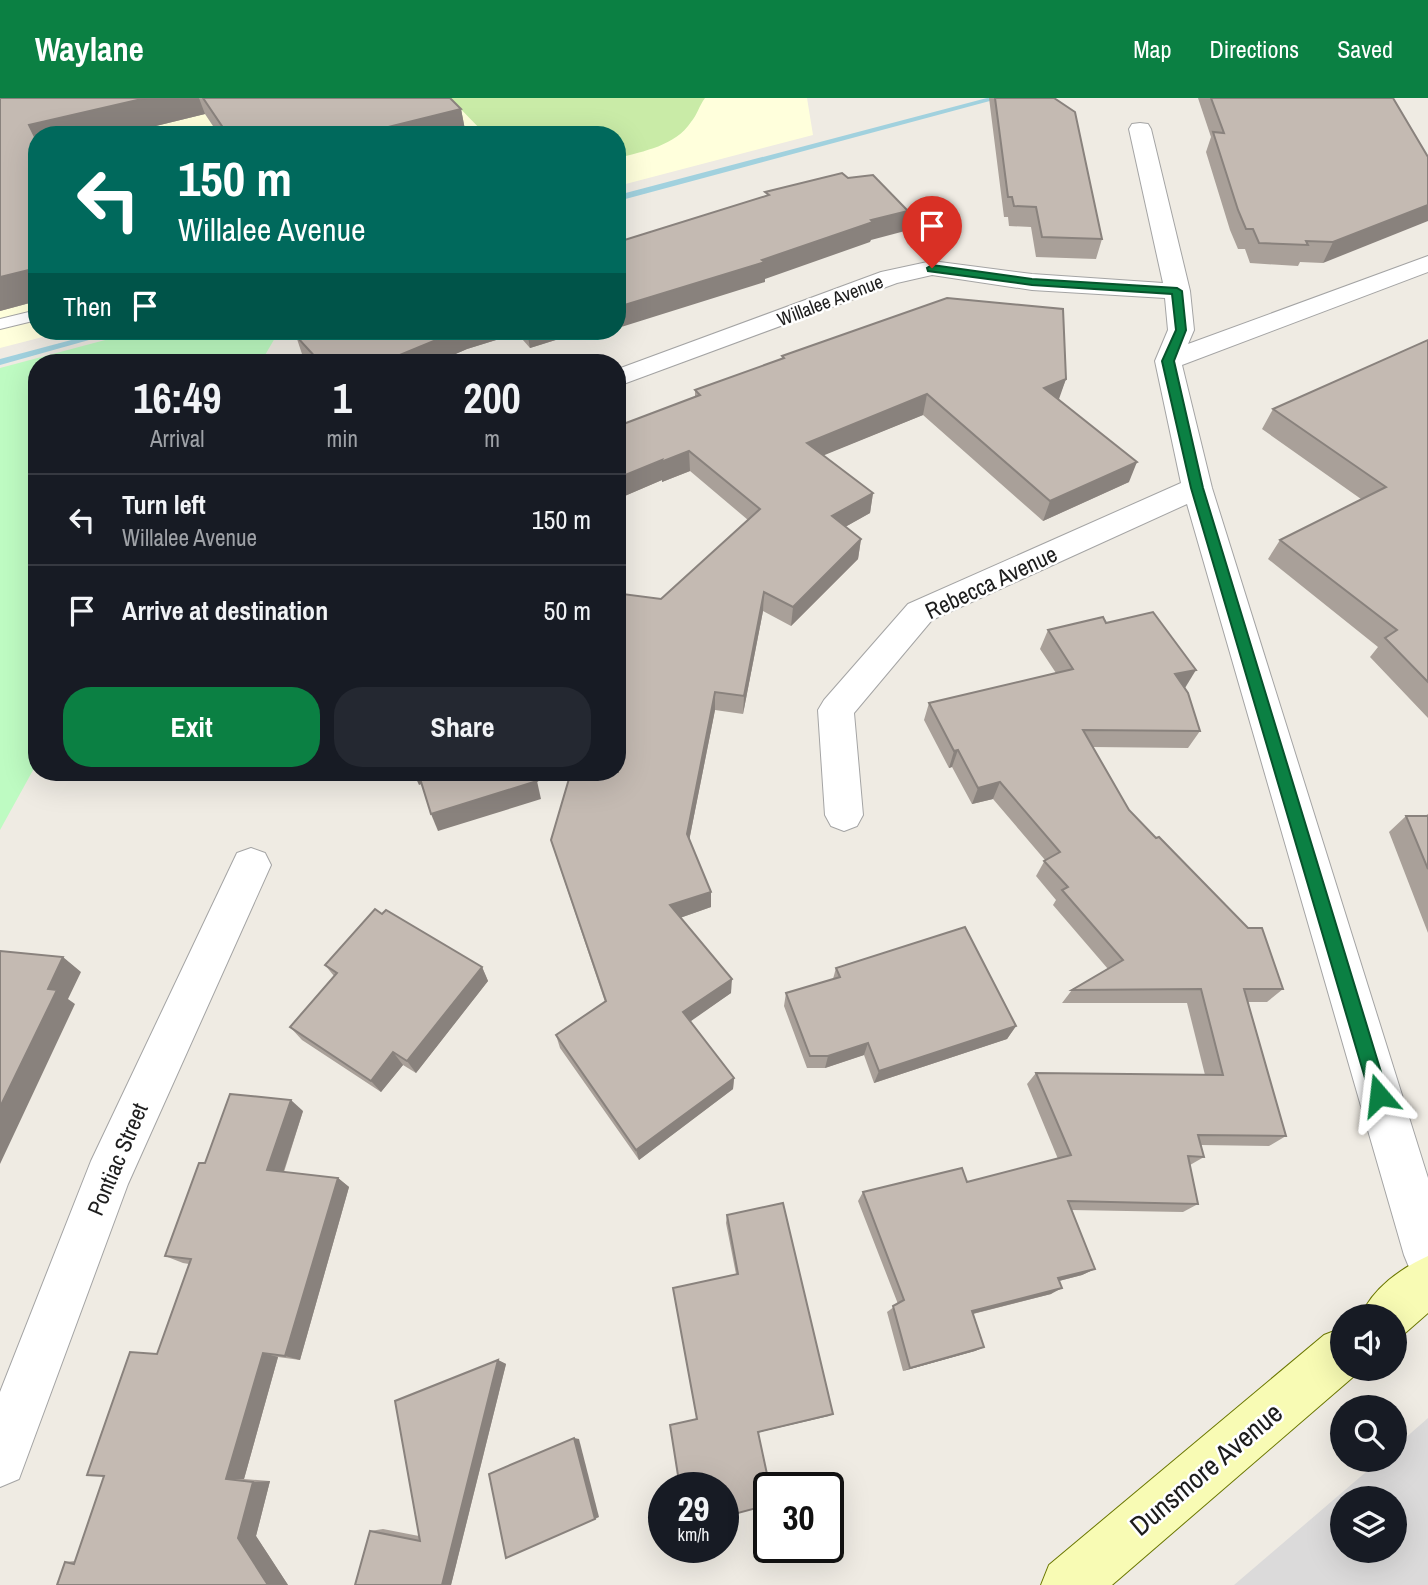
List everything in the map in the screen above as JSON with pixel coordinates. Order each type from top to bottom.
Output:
[{"type":"street","points":[[1140,129],[1177,291],[1181,330],[1168,361],[1197,488],[1428,1255]]},
{"type":"street","points":[[1168,361],[1428,262]]},
{"type":"street","name":"Willalee Avenue","points":[[626,375],[890,277],[932,268],[1032,282],[1177,291]]},
{"type":"street","name":"Rebecca Avenue","points":[[844,815],[836,710],[920,612],[1197,488]]},
{"type":"street","name":"Pontiac Street","points":[[0,1460],[107,1177],[251,865]]},
{"type":"street","points":[[1400,1304],[1428,1281]]},
{"type":"street","name":"Dunsmore Avenue","points":[[1069,1585],[1330,1363]]},
{"type":"lane","points":[[0,324],[28,317]]},
{"type":"shaded area","points":[[0,98],[807,98],[813,135],[626,184],[626,126],[28,126],[28,340],[31,340],[0,348]]},
{"type":"shaded area","points":[[1428,1418],[1428,1585],[1234,1585],[1330,1503],[1330,1563],[1407,1563],[1407,1486],[1350,1486],[1366,1472],[1407,1472],[1407,1436]]},
{"type":"green space","points":[[450,98],[705,98],[693,119],[677,137],[648,150],[626,156],[626,126],[477,126]]},
{"type":"green space","points":[[105,340],[274,340],[266,354],[53,354]]},
{"type":"green space","points":[[28,361],[28,779],[0,830],[0,368]]},
{"type":"building","points":[[0,98],[146,98],[28,126],[28,270],[0,277]]},
{"type":"building","points":[[203,98],[450,98],[461,109],[392,126],[222,126]]},
{"type":"building","points":[[995,98],[1054,98],[1075,112],[1102,239],[1042,237],[1036,207],[1014,206],[1012,197],[1008,197]]},
{"type":"building","points":[[1211,98],[1393,98],[1428,157],[1428,205],[1333,242],[1306,241],[1308,245],[1259,243],[1253,229],[1246,229],[1238,210],[1213,132],[1224,133]]},
{"type":"building","points":[[842,173],[848,178],[873,175],[908,211],[871,220],[873,222],[762,260],[765,262],[626,305],[626,240],[769,195],[765,192]]},
{"type":"building","points":[[947,298],[1063,309],[1066,379],[1044,388],[1137,462],[1050,501],[927,394],[807,443],[873,493],[832,516],[861,539],[793,607],[764,592],[744,696],[715,692],[687,834],[711,892],[670,905],[732,979],[683,1012],[734,1078],[636,1150],[556,1035],[606,1001],[551,840],[568,781],[626,781],[626,594],[661,599],[760,509],[689,451],[626,475],[626,423],[700,395],[695,390],[784,358],[782,356]]},
{"type":"building","points":[[300,340],[436,340],[402,354],[312,354]]},
{"type":"building","points":[[1428,340],[1428,682],[1385,638],[1397,630],[1280,540],[1386,487],[1273,409]]},
{"type":"building","points":[[1153,612],[1196,670],[1175,674],[1188,693],[1200,731],[1083,730],[1129,810],[1248,928],[1262,928],[1283,989],[1244,989],[1286,1136],[1198,1135],[1204,1157],[1188,1156],[1198,1204],[1068,1201],[1095,1269],[1058,1278],[1062,1288],[972,1311],[984,1347],[910,1368],[893,1306],[904,1300],[863,1192],[962,1168],[967,1182],[1071,1155],[1036,1073],[1223,1075],[1201,989],[1072,990],[1123,960],[1062,890],[1068,887],[1044,861],[1060,852],[1000,782],[978,788],[958,750],[954,751],[929,703],[1073,669],[1048,630],[1103,617],[1106,623]]},
{"type":"building","points":[[421,781],[537,781],[431,814]]},
{"type":"building","points":[[1406,816],[1428,816],[1428,869]]},
{"type":"building","points":[[375,909],[382,914],[386,910],[482,967],[407,1061],[393,1052],[371,1081],[290,1027],[337,973],[325,965]]},
{"type":"building","points":[[965,927],[1016,1026],[879,1071],[868,1043],[828,1056],[810,1056],[786,993],[840,977],[836,968]]},
{"type":"building","points":[[0,951],[63,957],[48,989],[57,990],[0,1107]]},
{"type":"building","points":[[230,1094],[291,1100],[267,1170],[338,1178],[285,1356],[263,1353],[226,1479],[253,1482],[238,1538],[268,1585],[57,1585],[65,1562],[74,1564],[104,1476],[87,1475],[130,1352],[157,1354],[191,1259],[165,1256],[199,1163],[205,1163]]},
{"type":"building","points":[[783,1203],[833,1414],[758,1432],[767,1472],[753,1472],[753,1509],[739,1513],[739,1472],[677,1472],[670,1425],[697,1419],[673,1288],[738,1274],[727,1215]]},
{"type":"building","points":[[498,1360],[442,1585],[355,1585],[370,1531],[420,1541],[395,1401]]},
{"type":"building","points":[[574,1438],[595,1519],[506,1558],[489,1474]]},
{"type":"waterway","points":[[626,196],[997,98]]},
{"type":"waterway","points":[[30,354],[82,340]]},
{"type":"waterway","points":[[0,362],[28,355]]},
{"type":"route","points":[[932,268],[1032,282],[1177,291],[1181,330],[1168,361],[1197,488],[1379,1095]]}]
